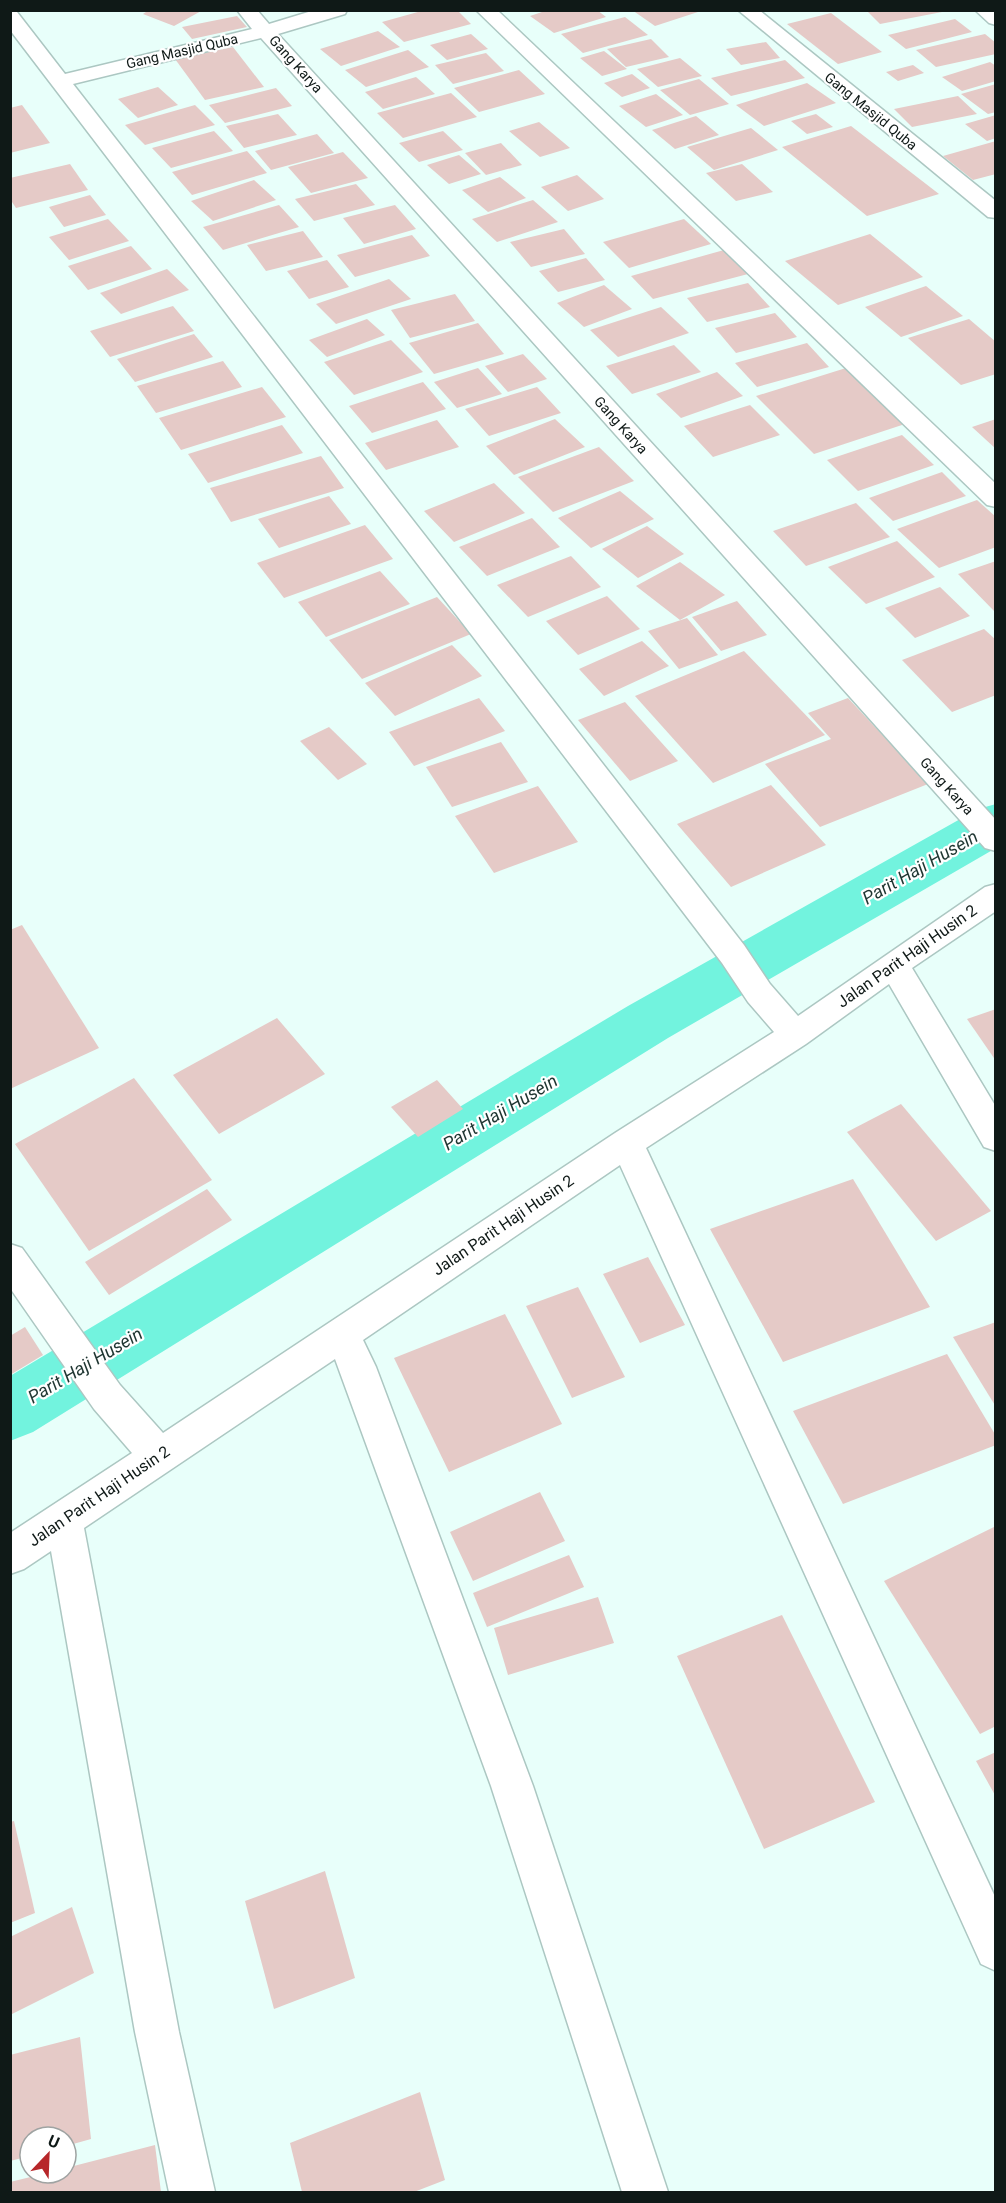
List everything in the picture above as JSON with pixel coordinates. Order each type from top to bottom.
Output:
[{"type":"street","name":"Gang Karya","points":[[246,10],[996,840]]},
{"type":"street","name":"Gang Masjid Quba","points":[[60,81],[266,31],[338,10]]},
{"type":"street","points":[[485,10],[996,499]]},
{"type":"street","name":"Gang Masjid Quba","points":[[747,10],[996,212]]},
{"type":"street","points":[[984,10],[996,19]]},
{"type":"street","points":[[10,16],[733,954],[759,993],[795,1035]]},
{"type":"street","name":"Jalan Parit Haji Husin 2","points":[[10,1556],[627,1143],[795,1035],[996,895]]},
{"type":"street","points":[[894,964],[996,1137]]},
{"type":"street","points":[[627,1143],[996,1949]]},
{"type":"street","points":[[10,1259],[107,1397],[159,1456]]},
{"type":"street","points":[[341,1334],[358,1367],[512,1786],[645,2193]]},
{"type":"street","points":[[63,1521],[157,2032],[192,2193]]},
{"type":"building","points":[[149,10],[203,10],[174,26],[143,14]]},
{"type":"building","points":[[425,10],[457,10],[471,24],[404,42],[382,22]]},
{"type":"building","points":[[548,10],[597,10],[606,17],[554,33],[530,16]]},
{"type":"building","points":[[632,10],[701,10],[701,11],[655,26]]},
{"type":"building","points":[[866,10],[942,10],[942,12],[880,24]]},
{"type":"building","points":[[831,13],[882,52],[838,64],[787,24]]},
{"type":"building","points":[[237,16],[247,27],[192,39],[182,27]]},
{"type":"building","points":[[625,17],[648,35],[583,53],[561,34]]},
{"type":"building","points":[[955,19],[972,32],[906,49],[888,35]]},
{"type":"building","points":[[378,31],[400,47],[341,66],[320,49]]},
{"type":"building","points":[[471,34],[488,49],[447,60],[430,45]]},
{"type":"building","points":[[985,34],[996,43],[996,54],[936,67],[916,50]]},
{"type":"building","points":[[651,39],[669,57],[626,67],[607,49]]},
{"type":"building","points":[[766,42],[780,58],[741,65],[726,49]]},
{"type":"building","points":[[233,47],[264,87],[205,100],[175,59]]},
{"type":"building","points":[[408,50],[429,67],[366,87],[345,70]]},
{"type":"building","points":[[604,51],[627,69],[602,76],[580,58]]},
{"type":"building","points":[[486,53],[504,71],[453,84],[435,65]]},
{"type":"building","points":[[680,58],[702,76],[658,87],[637,69]]},
{"type":"building","points":[[785,60],[805,78],[731,96],[711,78]]},
{"type":"building","points":[[990,62],[996,66],[996,81],[962,91],[942,77]]},
{"type":"building","points":[[913,65],[924,73],[898,81],[886,72]]},
{"type":"building","points":[[519,70],[545,94],[479,112],[454,88]]},
{"type":"building","points":[[632,74],[650,88],[622,97],[604,83]]},
{"type":"building","points":[[416,77],[435,94],[383,109],[365,92]]},
{"type":"building","points":[[699,79],[729,104],[690,115],[660,90]]},
{"type":"building","points":[[807,83],[836,103],[764,126],[736,105]]},
{"type":"building","points":[[996,84],[996,112],[988,114],[961,94]]},
{"type":"building","points":[[158,87],[178,105],[138,118],[118,99]]},
{"type":"building","points":[[276,88],[292,106],[225,123],[209,105]]},
{"type":"building","points":[[451,93],[477,117],[403,138],[377,113]]},
{"type":"building","points":[[656,94],[683,115],[646,127],[619,106]]},
{"type":"building","points":[[958,96],[977,114],[912,127],[894,109]]},
{"type":"building","points":[[22,105],[50,143],[10,153],[10,108]]},
{"type":"building","points":[[195,105],[215,125],[145,145],[125,125]]},
{"type":"building","points":[[278,114],[297,135],[244,148],[226,126]]},
{"type":"building","points":[[816,114],[833,127],[807,134],[791,121]]},
{"type":"building","points":[[996,115],[996,138],[987,141],[965,124]]},
{"type":"building","points":[[696,116],[719,135],[675,149],[652,130]]},
{"type":"building","points":[[539,122],[570,148],[540,157],[509,131]]},
{"type":"building","points":[[851,126],[939,194],[867,216],[782,147]]},
{"type":"building","points":[[751,128],[778,150],[714,170],[687,147]]},
{"type":"building","points":[[214,131],[233,151],[171,168],[152,148]]},
{"type":"building","points":[[443,131],[463,150],[419,162],[399,143]]},
{"type":"building","points":[[317,134],[334,153],[271,170],[255,151]]},
{"type":"building","points":[[996,141],[996,174],[973,180],[943,156]]},
{"type":"building","points":[[501,143],[522,165],[486,175],[465,153]]},
{"type":"building","points":[[247,151],[267,173],[192,195],[172,172]]},
{"type":"building","points":[[343,152],[368,178],[311,193],[288,167]]},
{"type":"building","points":[[459,155],[481,174],[449,184],[427,165]]},
{"type":"building","points":[[70,164],[88,190],[16,208],[10,199],[10,178]]},
{"type":"building","points":[[742,164],[773,192],[736,201],[706,173]]},
{"type":"building","points":[[577,175],[604,199],[568,211],[541,187]]},
{"type":"building","points":[[500,177],[526,198],[488,212],[462,190]]},
{"type":"building","points":[[254,180],[276,200],[213,221],[191,201]]},
{"type":"building","points":[[356,184],[375,205],[314,221],[295,199]]},
{"type":"building","points":[[90,195],[106,215],[64,227],[49,207]]},
{"type":"building","points":[[533,200],[558,222],[497,242],[472,219]]},
{"type":"building","points":[[279,205],[299,227],[223,250],[203,227]]},
{"type":"building","points":[[395,205],[416,229],[364,244],[343,218]]},
{"type":"building","points":[[108,219],[129,241],[69,260],[49,237]]},
{"type":"building","points":[[684,219],[711,244],[629,268],[603,242]]},
{"type":"building","points":[[564,229],[585,254],[531,267],[510,242]]},
{"type":"building","points":[[303,231],[323,257],[266,271],[247,245]]},
{"type":"building","points":[[870,234],[923,277],[838,305],[785,261]]},
{"type":"building","points":[[412,235],[430,256],[355,277],[337,255]]},
{"type":"building","points":[[131,246],[152,269],[88,290],[68,266]]},
{"type":"building","points":[[724,250],[748,274],[653,299],[631,276]]},
{"type":"building","points":[[586,258],[605,280],[558,292],[539,271]]},
{"type":"building","points":[[327,260],[349,287],[309,299],[287,271]]},
{"type":"building","points":[[167,269],[189,290],[121,314],[100,293]]},
{"type":"building","points":[[389,279],[411,299],[336,324],[316,304]]},
{"type":"building","points":[[748,283],[770,307],[707,322],[687,298]]},
{"type":"building","points":[[604,285],[632,309],[584,327],[557,303]]},
{"type":"building","points":[[926,286],[963,316],[901,337],[865,307]]},
{"type":"building","points":[[455,294],[475,321],[410,338],[391,310]]},
{"type":"building","points":[[173,306],[194,331],[110,357],[90,331]]},
{"type":"building","points":[[661,307],[689,333],[618,357],[590,330]]},
{"type":"building","points":[[775,313],[797,337],[736,353],[715,328]]},
{"type":"building","points":[[367,319],[385,335],[327,357],[309,340]]},
{"type":"building","points":[[969,319],[996,342],[996,374],[961,385],[908,338]]},
{"type":"building","points":[[478,323],[504,354],[434,374],[409,343]]},
{"type":"building","points":[[194,334],[213,357],[135,382],[117,359]]},
{"type":"building","points":[[391,340],[423,372],[354,395],[324,362]]},
{"type":"building","points":[[807,343],[829,367],[757,387],[735,363]]},
{"type":"building","points":[[674,345],[701,372],[632,394],[606,366]]},
{"type":"building","points":[[523,354],[547,379],[508,392],[485,366]]},
{"type":"building","points":[[223,361],[242,387],[156,413],[137,386]]},
{"type":"building","points":[[478,368],[502,394],[457,408],[434,382]]},
{"type":"building","points":[[846,368],[905,424],[814,454],[756,396]]},
{"type":"building","points":[[717,372],[743,396],[681,418],[656,394]]},
{"type":"building","points":[[423,382],[446,409],[372,433],[349,406]]},
{"type":"building","points":[[262,387],[286,417],[181,450],[159,418]]},
{"type":"building","points":[[537,387],[561,413],[489,436],[465,409]]},
{"type":"building","points":[[750,405],[780,435],[713,457],[684,426]]},
{"type":"building","points":[[555,419],[585,447],[514,475],[486,446]]},
{"type":"building","points":[[996,419],[996,449],[972,427]]},
{"type":"building","points":[[437,420],[459,447],[386,470],[365,443]]},
{"type":"building","points":[[282,425],[303,453],[208,483],[188,454]]},
{"type":"building","points":[[902,435],[934,465],[858,491],[827,460]]},
{"type":"building","points":[[599,447],[634,481],[553,512],[518,477]]},
{"type":"building","points":[[321,456],[344,488],[231,522],[210,488]]},
{"type":"building","points":[[942,472],[966,496],[893,521],[869,498]]},
{"type":"building","points":[[494,483],[525,513],[454,542],[424,511]]},
{"type":"building","points":[[620,491],[654,519],[591,548],[558,518]]},
{"type":"building","points":[[329,496],[351,524],[279,548],[258,519]]},
{"type":"building","points":[[977,500],[996,517],[996,547],[939,568],[897,529]]},
{"type":"building","points":[[856,503],[890,537],[806,566],[773,531]]},
{"type":"building","points":[[532,518],[560,547],[487,576],[459,547]]},
{"type":"building","points":[[365,525],[393,559],[284,598],[257,563]]},
{"type":"building","points":[[647,526],[684,554],[638,578],[602,549]]},
{"type":"building","points":[[897,541],[935,577],[866,604],[828,567]]},
{"type":"building","points":[[571,556],[601,587],[528,617],[497,585]]},
{"type":"building","points":[[996,561],[996,613],[958,574]]},
{"type":"building","points":[[680,562],[725,595],[680,620],[636,586]]},
{"type":"building","points":[[380,571],[410,604],[326,637],[298,602]]},
{"type":"building","points":[[940,587],[970,616],[915,638],[885,608]]},
{"type":"building","points":[[607,596],[640,629],[578,655],[546,621]]},
{"type":"building","points":[[437,597],[471,634],[362,679],[329,640]]},
{"type":"building","points":[[737,601],[767,635],[721,651],[692,617]]},
{"type":"building","points":[[687,618],[718,655],[679,669],[648,631]]},
{"type":"building","points":[[984,629],[996,640],[996,695],[952,712],[902,660]]},
{"type":"building","points":[[642,641],[669,666],[604,696],[579,669]]},
{"type":"building","points":[[452,645],[482,676],[395,716],[365,683]]},
{"type":"building","points":[[744,651],[825,735],[713,783],[635,696]]},
{"type":"building","points":[[479,698],[505,731],[414,766],[389,732]]},
{"type":"building","points":[[848,698],[928,784],[820,827],[765,764],[831,739],[808,713]]},
{"type":"building","points":[[625,702],[678,761],[630,781],[578,720]]},
{"type":"building","points":[[329,727],[367,764],[338,780],[300,741]]},
{"type":"building","points":[[501,742],[528,782],[452,807],[426,767]]},
{"type":"building","points":[[771,785],[826,845],[731,887],[677,824]]},
{"type":"building","points":[[538,786],[578,842],[494,873],[455,816]]},
{"type":"building","points":[[22,925],[99,1048],[10,1089],[10,930]]},
{"type":"building","points":[[996,1009],[996,1061],[967,1019]]},
{"type":"building","points":[[277,1018],[325,1074],[219,1134],[173,1075]]},
{"type":"building","points":[[134,1078],[212,1180],[89,1251],[15,1144]]},
{"type":"building","points":[[437,1080],[463,1109],[418,1137],[391,1107]]},
{"type":"building","points":[[901,1104],[991,1211],[936,1241],[847,1132]]},
{"type":"building","points":[[853,1179],[930,1307],[783,1362],[710,1229]]},
{"type":"building","points":[[207,1189],[232,1220],[109,1295],[85,1262]]},
{"type":"building","points":[[648,1257],[685,1325],[640,1343],[603,1274]]},
{"type":"building","points":[[578,1287],[625,1377],[572,1398],[526,1306]]},
{"type":"building","points":[[505,1314],[562,1424],[449,1472],[394,1358]]},
{"type":"building","points":[[996,1322],[996,1407],[953,1337]]},
{"type":"building","points":[[25,1327],[43,1355],[10,1375],[10,1336]]},
{"type":"building","points":[[947,1354],[996,1436],[996,1445],[843,1504],[793,1411]]},
{"type":"building","points":[[540,1492],[565,1541],[473,1581],[450,1532]]},
{"type":"building","points":[[996,1526],[996,1726],[980,1734],[884,1581]]},
{"type":"building","points":[[569,1555],[584,1587],[487,1627],[473,1593]]},
{"type":"building","points":[[598,1597],[614,1643],[508,1675],[494,1628]]},
{"type":"building","points":[[782,1615],[875,1802],[764,1849],[677,1656]]},
{"type":"building","points":[[996,1752],[996,1797],[976,1761]]},
{"type":"building","points":[[14,1821],[35,1913],[10,1923],[10,1822]]},
{"type":"building","points":[[325,1871],[355,1978],[274,2009],[245,1901]]},
{"type":"building","points":[[72,1907],[94,1973],[10,2015],[10,1937]]},
{"type":"building","points":[[80,2037],[91,2139],[78,2143],[78,2125],[18,2125],[18,2159],[10,2161],[10,2055]]},
{"type":"building","points":[[420,2092],[445,2180],[414,2192],[302,2192],[290,2143]]},
{"type":"building","points":[[155,2145],[161,2192],[10,2192],[10,2182],[18,2180],[18,2185],[78,2185],[78,2165]]},
{"type":"waterway","name":"Parit Haji Husein","points":[[10,1411],[648,1022],[996,823]]}]
